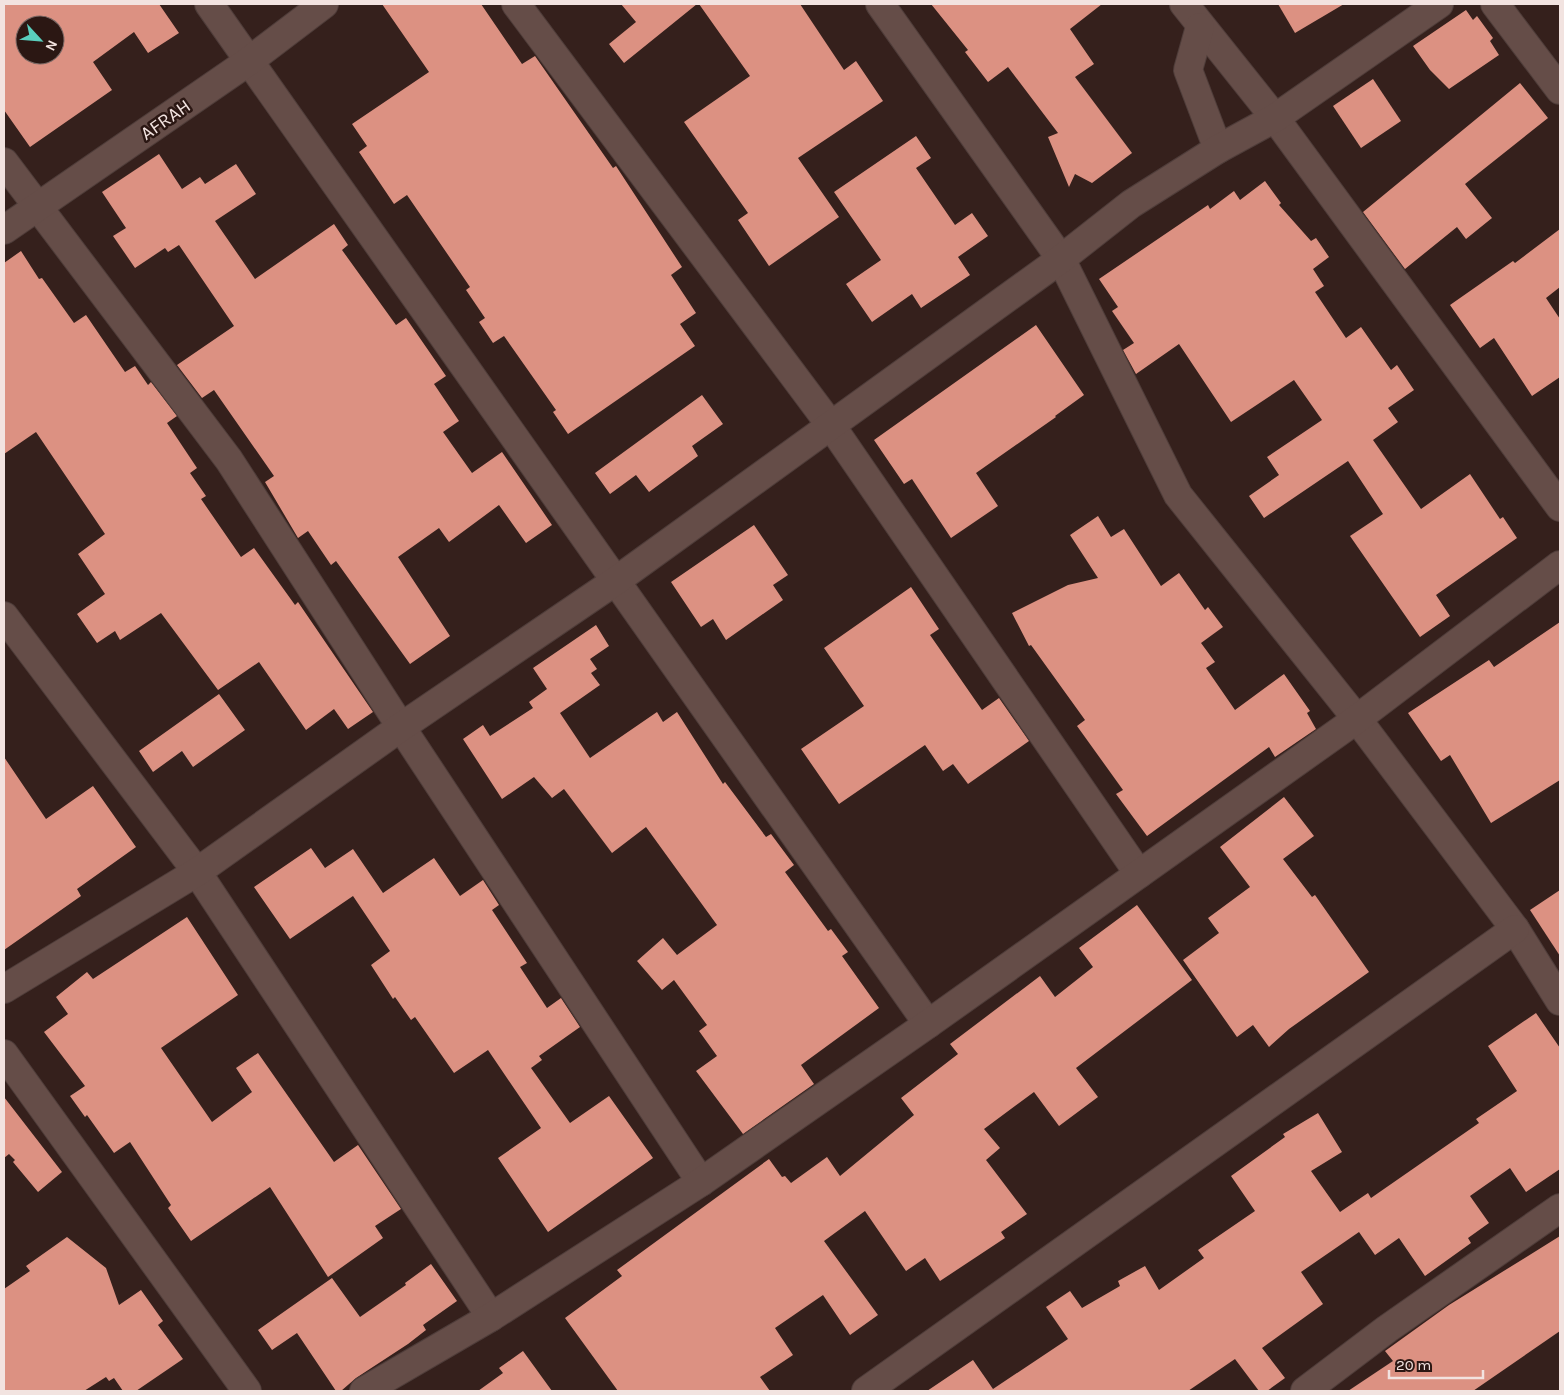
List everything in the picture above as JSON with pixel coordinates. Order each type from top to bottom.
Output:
[{"type":"street","points":[[209,4],[617,580],[928,1024]]},
{"type":"street","name":"AFRAH","points":[[4,230],[248,61],[324,4]]},
{"type":"street","points":[[516,4],[832,426],[1139,874]]},
{"type":"street","points":[[880,4],[1061,259],[1178,495],[1357,719],[1515,929],[1560,1001]]},
{"type":"street","points":[[1184,4],[1200,27],[1275,118],[1560,507]]},
{"type":"street","points":[[4,989],[197,872],[401,727],[617,580],[1061,259],[1131,204],[1218,149],[1275,118],[1439,4]]},
{"type":"street","points":[[1494,4],[1560,90]]},
{"type":"street","points":[[1200,27],[1188,70],[1218,149]]},
{"type":"street","points":[[4,162],[36,207],[229,460],[401,727],[701,1182]]},
{"type":"street","points":[[364,1391],[490,1318],[701,1182],[928,1024],[1357,719],[1560,565]]},
{"type":"street","points":[[4,616],[197,872],[490,1318]]},
{"type":"street","points":[[866,1391],[1515,929]]},
{"type":"street","points":[[4,1054],[247,1391]]},
{"type":"street","points":[[1306,1391],[1387,1329],[1560,1208]]},
{"type":"building","points":[[4,4],[159,4],[179,33],[148,53],[134,32],[93,62],[112,90],[30,147],[4,110]]},
{"type":"building","points":[[382,4],[481,4],[522,64],[535,56],[613,168],[616,166],[682,267],[671,275],[696,313],[680,324],[695,346],[568,434],[553,412],[556,410],[504,336],[493,343],[479,322],[485,318],[466,290],[470,287],[407,195],[394,204],[359,152],[367,146],[352,124],[429,72]]},
{"type":"building","points":[[621,4],[697,4],[624,63],[609,44],[636,22]]},
{"type":"building","points":[[699,4],[800,4],[844,70],[856,61],[883,101],[798,158],[839,217],[769,266],[738,220],[748,213],[684,122],[750,76]]},
{"type":"building","points":[[931,4],[1102,4],[1070,29],[1094,64],[1075,77],[1132,153],[1092,183],[1075,174],[1069,187],[1048,137],[1058,133],[1008,67],[988,82],[965,52],[968,50]]},
{"type":"building","points":[[1278,4],[1344,4],[1295,33]]},
{"type":"building","points":[[1466,10],[1473,20],[1477,16],[1493,38],[1490,41],[1499,55],[1449,89],[1430,70],[1413,46]]},
{"type":"building","points":[[1373,79],[1401,121],[1361,148],[1333,106]]},
{"type":"building","points":[[1520,83],[1548,118],[1465,184],[1492,218],[1466,239],[1457,227],[1405,269],[1363,212]]},
{"type":"building","points":[[916,136],[931,158],[916,168],[955,225],[972,213],[988,236],[958,257],[970,275],[921,308],[912,294],[872,322],[846,284],[881,260],[834,192]]},
{"type":"building","points":[[159,154],[182,189],[200,177],[205,184],[236,164],[256,194],[215,221],[255,279],[334,224],[348,245],[342,250],[396,325],[406,318],[446,376],[434,384],[459,421],[443,432],[472,473],[502,452],[552,525],[526,543],[499,505],[449,542],[439,528],[398,557],[450,636],[410,664],[336,561],[331,565],[308,531],[298,538],[265,482],[274,476],[214,390],[202,398],[177,365],[234,326],[179,245],[168,252],[165,248],[135,268],[113,236],[126,228],[102,192]]},
{"type":"building","points":[[1265,181],[1281,203],[1279,205],[1311,241],[1316,238],[1329,257],[1313,269],[1324,286],[1315,292],[1346,338],[1361,327],[1391,370],[1397,365],[1414,390],[1388,408],[1398,422],[1373,440],[1421,509],[1470,474],[1500,519],[1503,517],[1517,538],[1436,595],[1450,616],[1420,637],[1350,536],[1383,514],[1348,461],[1264,518],[1249,496],[1279,475],[1267,457],[1322,420],[1294,380],[1231,422],[1179,344],[1136,374],[1123,350],[1134,343],[1112,311],[1118,307],[1099,279],[1208,205],[1210,209],[1234,191],[1240,200]]},
{"type":"building","points":[[1560,229],[1560,287],[1546,298],[1560,319],[1560,377],[1532,396],[1494,338],[1480,348],[1450,305],[1513,261],[1515,263]]},
{"type":"building","points":[[21,251],[39,279],[42,278],[74,323],[86,315],[125,372],[135,366],[148,385],[151,382],[177,416],[167,423],[197,468],[190,473],[206,496],[201,499],[241,557],[254,548],[295,605],[298,602],[373,712],[348,729],[334,709],[306,730],[259,662],[218,690],[161,613],[120,640],[115,631],[97,643],[77,614],[105,594],[78,554],[105,534],[36,432],[4,454],[4,263]]},
{"type":"building","points":[[1036,325],[1084,395],[976,473],[998,506],[951,538],[912,479],[904,484],[874,440]]},
{"type":"building","points":[[702,395],[723,424],[692,446],[698,456],[649,492],[636,475],[610,494],[595,473]]},
{"type":"building","points":[[1098,516],[1111,537],[1124,529],[1161,586],[1179,573],[1205,610],[1208,607],[1223,627],[1201,643],[1215,662],[1206,668],[1235,710],[1284,674],[1310,711],[1307,713],[1316,729],[1275,757],[1269,747],[1147,836],[1116,794],[1123,790],[1077,726],[1085,720],[1031,645],[1029,646],[1012,613],[1068,585],[1098,578],[1070,535]]},
{"type":"building","points":[[754,525],[788,575],[773,585],[783,600],[726,640],[713,619],[701,627],[671,582]]},
{"type":"building","points":[[911,587],[939,629],[930,635],[982,710],[999,698],[1029,741],[968,784],[953,764],[943,771],[925,745],[839,804],[801,749],[864,706],[824,648]]},
{"type":"building","points":[[1560,622],[1560,780],[1491,823],[1450,755],[1441,761],[1408,713],[1489,660],[1494,667]]},
{"type":"building","points":[[596,625],[609,646],[590,659],[597,669],[591,673],[600,685],[560,713],[590,758],[657,712],[663,722],[677,712],[723,784],[725,782],[766,837],[771,834],[794,865],[785,872],[828,931],[831,929],[848,952],[842,956],[879,1008],[801,1065],[814,1084],[743,1134],[696,1071],[717,1056],[699,1031],[707,1025],[674,980],[662,990],[637,961],[663,938],[677,955],[717,925],[646,827],[612,853],[564,789],[552,798],[534,777],[502,799],[463,739],[483,725],[490,736],[533,708],[529,702],[547,689],[533,668]]},
{"type":"building","points":[[219,694],[245,730],[193,767],[182,751],[153,772],[139,751]]},
{"type":"building","points":[[4,757],[46,819],[93,786],[136,847],[77,889],[81,896],[4,950]]},
{"type":"building","points":[[1284,797],[1314,836],[1283,859],[1312,897],[1315,895],[1369,972],[1289,1029],[1269,1047],[1253,1025],[1237,1037],[1183,960],[1219,933],[1208,918],[1250,887],[1220,847]]},
{"type":"building","points":[[311,848],[325,868],[353,849],[383,893],[434,858],[460,896],[483,880],[499,905],[492,910],[527,963],[520,967],[547,1008],[561,998],[580,1027],[539,1056],[542,1060],[531,1068],[570,1123],[609,1096],[653,1158],[548,1232],[498,1158],[541,1128],[488,1050],[454,1073],[415,1017],[411,1020],[395,997],[393,999],[371,965],[390,951],[353,896],[290,939],[254,887]]},
{"type":"building","points":[[1560,890],[1560,956],[1530,910]]},
{"type":"building","points":[[1137,905],[1192,980],[1076,1068],[1098,1097],[1059,1126],[1034,1092],[984,1129],[1000,1148],[986,1160],[1027,1214],[1001,1232],[1005,1238],[940,1281],[925,1258],[906,1271],[865,1211],[824,1241],[878,1315],[850,1335],[823,1295],[775,1328],[793,1355],[760,1377],[770,1391],[618,1391],[565,1318],[622,1276],[617,1270],[769,1159],[782,1177],[785,1176],[791,1183],[827,1157],[840,1176],[914,1115],[901,1098],[958,1054],[950,1044],[1040,976],[1055,997],[1093,967],[1079,948]]},
{"type":"building","points":[[187,917],[238,995],[161,1048],[212,1122],[252,1092],[236,1068],[258,1053],[334,1162],[358,1145],[401,1209],[375,1226],[383,1238],[328,1277],[270,1187],[191,1241],[168,1208],[171,1205],[130,1142],[114,1153],[87,1115],[85,1117],[70,1096],[85,1086],[44,1032],[68,1014],[56,997],[87,972],[93,979]]},
{"type":"building","points":[[1536,1013],[1560,1048],[1560,1169],[1526,1192],[1510,1168],[1470,1196],[1489,1223],[1468,1238],[1471,1243],[1425,1276],[1399,1238],[1375,1255],[1359,1232],[1301,1272],[1323,1304],[1262,1348],[1285,1378],[1267,1391],[1259,1391],[1235,1359],[1188,1391],[927,1391],[973,1360],[993,1389],[1068,1339],[1046,1307],[1070,1291],[1082,1308],[1120,1286],[1118,1281],[1145,1266],[1159,1290],[1204,1258],[1198,1250],[1255,1211],[1231,1176],[1285,1137],[1283,1134],[1318,1113],[1342,1152],[1311,1171],[1340,1212],[1368,1193],[1371,1198],[1479,1123],[1476,1119],[1517,1091],[1488,1046]]},
{"type":"building","points":[[4,1097],[62,1172],[38,1192],[13,1162],[15,1160],[9,1154],[4,1158]]},
{"type":"building","points":[[1560,1236],[1560,1331],[1473,1391],[1348,1391],[1393,1361],[1385,1351],[1449,1305]]},
{"type":"building","points":[[67,1237],[106,1268],[119,1305],[141,1290],[163,1321],[158,1325],[183,1359],[136,1391],[123,1391],[114,1378],[109,1381],[106,1377],[84,1391],[4,1391],[4,1289],[30,1271],[26,1266]]},
{"type":"building","points":[[431,1264],[457,1301],[423,1325],[426,1330],[408,1344],[356,1378],[341,1391],[336,1391],[297,1333],[272,1350],[258,1330],[332,1278],[360,1317],[406,1285],[405,1283]]},
{"type":"building","points":[[523,1351],[552,1391],[478,1391],[503,1373],[499,1368]]}]
